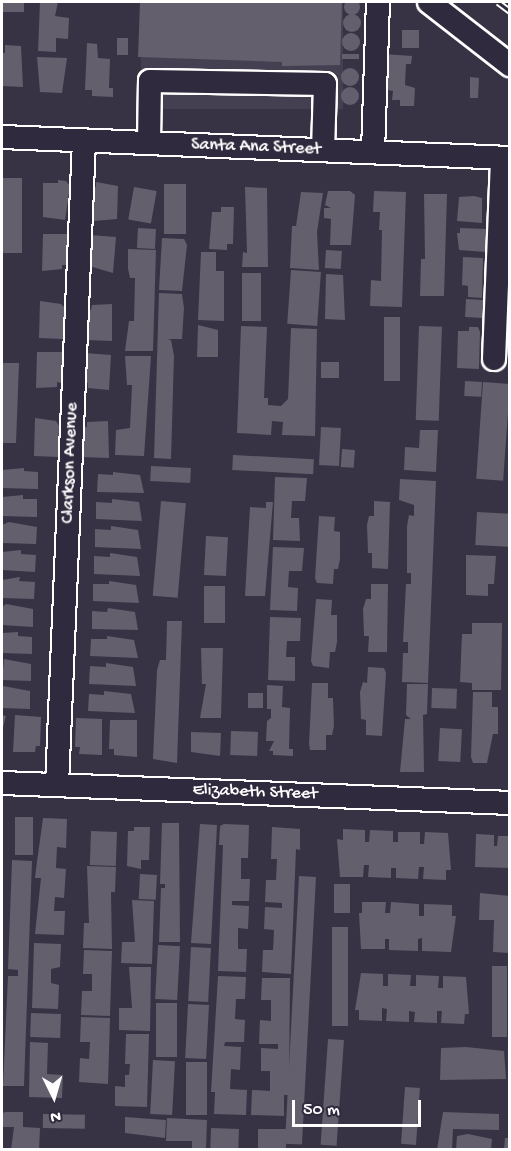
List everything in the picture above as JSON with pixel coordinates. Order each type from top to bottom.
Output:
[{"type":"street","points":[[372,152],[378,2]]},
{"type":"street","points":[[429,2],[510,65]]},
{"type":"street","points":[[149,143],[150,81],[325,84],[322,150]]},
{"type":"street","name":"Santa Ana Street","points":[[2,137],[506,158]]},
{"type":"street","name":"Clarkson Avenue","points":[[57,785],[84,141]]},
{"type":"street","points":[[494,359],[506,158]]},
{"type":"street","name":"Elizabeth Street","points":[[2,783],[510,803]]},
{"type":"shaded area","points":[[141,2],[343,2],[343,109],[141,109]]},
{"type":"building","points":[[352,-1],[360,7],[352,15],[344,7]]},
{"type":"building","points":[[2,2],[24,2],[24,12],[2,12]]},
{"type":"building","points":[[40,2],[58,2],[55,16],[69,18],[68,39],[56,38],[56,52],[38,51]]},
{"type":"building","points":[[140,2],[342,2],[340,65],[282,66],[282,62],[138,57]]},
{"type":"building","points":[[352,14],[358,17],[361,23],[358,29],[352,32],[346,29],[343,23],[346,17]]},
{"type":"building","points":[[402,30],[419,30],[419,48],[402,48]]},
{"type":"building","points":[[351,33],[357,36],[360,42],[357,48],[351,51],[345,48],[342,42],[345,36]]},
{"type":"building","points":[[117,38],[128,38],[128,55],[117,55]]},
{"type":"building","points":[[87,43],[97,44],[98,58],[110,59],[109,88],[113,88],[113,97],[92,96],[92,90],[85,90]]},
{"type":"building","points":[[5,45],[21,46],[23,87],[2,86],[2,53],[5,53]]},
{"type":"building","points":[[342,54],[359,54],[359,59],[342,59]]},
{"type":"building","points":[[383,54],[412,56],[411,64],[406,64],[405,85],[415,88],[414,106],[400,106],[400,100],[392,100],[393,91],[382,89]]},
{"type":"building","points":[[37,57],[67,58],[62,93],[40,92]]},
{"type":"building","points":[[350,68],[356,71],[359,77],[356,83],[350,86],[344,83],[341,77],[344,71]]},
{"type":"building","points":[[470,77],[479,78],[478,98],[470,98]]},
{"type":"building","points":[[350,87],[356,90],[359,96],[356,102],[350,105],[344,102],[341,96],[344,90]]},
{"type":"building","points":[[3,178],[22,178],[22,253],[3,253]]},
{"type":"building","points":[[58,180],[66,181],[70,186],[65,220],[43,217],[43,183],[58,183]]},
{"type":"building","points":[[96,182],[118,186],[117,219],[94,221],[90,187],[96,187]]},
{"type":"building","points":[[164,184],[186,184],[186,234],[164,234]]},
{"type":"building","points":[[134,187],[157,191],[151,223],[128,219]]},
{"type":"building","points":[[245,187],[267,188],[268,267],[242,267],[243,252],[247,253]]},
{"type":"building","points":[[328,191],[350,191],[355,195],[351,245],[330,245],[331,219],[324,218],[324,208],[331,208],[325,205]]},
{"type":"building","points":[[374,191],[406,192],[402,307],[370,306],[371,280],[381,281],[382,230],[379,230],[380,212],[373,212]]},
{"type":"building","points":[[301,192],[323,193],[317,232],[319,270],[290,268],[292,226],[296,226]]},
{"type":"building","points":[[424,194],[447,194],[444,296],[420,296],[421,259],[425,259]]},
{"type":"building","points":[[459,197],[482,198],[482,223],[457,221]]},
{"type":"building","points":[[221,207],[234,207],[233,244],[227,244],[227,250],[209,249],[212,212],[221,212]]},
{"type":"building","points":[[138,228],[156,229],[155,249],[137,248]]},
{"type":"building","points":[[460,228],[487,229],[486,252],[459,250],[457,233],[460,233]]},
{"type":"building","points":[[43,234],[68,234],[67,265],[62,265],[62,269],[42,271]]},
{"type":"building","points":[[90,235],[116,237],[113,273],[89,266]]},
{"type":"building","points":[[162,238],[184,239],[187,245],[182,291],[159,290]]},
{"type":"building","points":[[128,249],[156,250],[153,351],[125,351],[129,321],[134,321],[135,278],[130,278]]},
{"type":"building","points":[[326,250],[342,251],[341,269],[325,268]]},
{"type":"building","points":[[201,252],[216,252],[216,271],[224,271],[224,321],[198,320]]},
{"type":"building","points":[[463,257],[483,258],[482,298],[468,297],[468,286],[462,285]]},
{"type":"building","points":[[291,270],[321,272],[317,326],[287,324]]},
{"type":"building","points":[[242,273],[261,273],[261,321],[242,321]]},
{"type":"building","points":[[326,274],[343,275],[345,320],[325,319]]},
{"type":"building","points":[[159,293],[182,294],[184,308],[182,339],[167,339],[171,340],[174,356],[171,459],[154,458]]},
{"type":"building","points":[[466,299],[484,300],[483,318],[465,317]]},
{"type":"building","points":[[40,301],[61,304],[65,308],[63,339],[39,338]]},
{"type":"building","points":[[112,304],[112,341],[86,340],[87,310],[91,310],[92,305]]},
{"type":"building","points":[[384,317],[400,317],[400,381],[384,381]]},
{"type":"building","points":[[198,325],[218,330],[218,357],[197,357]]},
{"type":"building","points":[[241,326],[267,327],[264,398],[268,398],[268,405],[281,406],[288,399],[291,328],[317,329],[315,436],[282,435],[283,422],[272,421],[271,435],[237,433]]},
{"type":"building","points":[[419,326],[442,327],[439,421],[416,420]]},
{"type":"building","points":[[469,327],[478,327],[480,332],[479,369],[457,368],[458,331],[469,331]]},
{"type":"building","points":[[37,352],[63,352],[62,383],[57,382],[57,387],[36,388]]},
{"type":"building","points":[[85,353],[111,355],[109,390],[88,388],[88,383],[84,383]]},
{"type":"building","points":[[125,356],[151,356],[144,456],[115,455],[116,430],[130,428],[132,385],[127,385]]},
{"type":"building","points":[[321,362],[339,362],[339,378],[321,378]]},
{"type":"building","points":[[2,363],[19,363],[16,443],[2,443]]},
{"type":"building","points":[[465,381],[482,382],[481,397],[464,396]]},
{"type":"building","points":[[483,382],[510,384],[503,481],[476,479]]},
{"type":"building","points":[[35,418],[56,421],[59,426],[58,457],[34,456]]},
{"type":"building","points":[[108,421],[109,458],[81,457],[82,427],[87,427],[87,422]]},
{"type":"building","points":[[321,427],[341,428],[339,466],[319,465]]},
{"type":"building","points":[[420,430],[438,430],[436,472],[404,470],[405,447],[419,448]]},
{"type":"building","points":[[342,449],[355,450],[354,468],[341,467]]},
{"type":"building","points":[[233,455],[314,459],[313,474],[232,470]]},
{"type":"building","points":[[151,466],[191,468],[190,483],[150,481]]},
{"type":"building","points":[[24,468],[24,471],[38,472],[38,489],[2,488],[2,470]]},
{"type":"building","points":[[113,472],[140,475],[144,493],[97,492],[98,474],[113,475]]},
{"type":"building","points":[[275,477],[307,478],[305,501],[292,501],[291,518],[299,518],[300,541],[273,540]]},
{"type":"building","points":[[400,479],[436,481],[428,683],[402,682],[403,653],[408,653],[408,642],[403,642],[406,584],[411,584],[411,573],[407,573],[407,526],[409,515],[414,516],[414,505],[399,500]]},
{"type":"building","points":[[23,495],[23,499],[37,499],[37,517],[2,516],[2,497]]},
{"type":"building","points":[[112,499],[139,502],[142,521],[96,519],[96,502],[112,503]]},
{"type":"building","points":[[161,501],[186,503],[178,598],[153,596]]},
{"type":"building","points":[[374,501],[390,502],[388,569],[372,568],[372,553],[368,553],[367,525],[369,516],[374,516]]},
{"type":"building","points":[[266,502],[273,502],[265,596],[245,596],[250,507],[266,508]]},
{"type":"building","points":[[477,512],[510,514],[508,547],[475,545]]},
{"type":"building","points":[[319,516],[335,517],[334,531],[340,532],[340,559],[338,569],[334,569],[333,584],[317,583],[315,578]]},
{"type":"building","points":[[9,522],[37,527],[36,544],[2,543],[2,525]]},
{"type":"building","points":[[111,526],[138,530],[141,549],[95,547],[95,529],[111,530]]},
{"type":"building","points":[[206,536],[228,537],[226,576],[204,575]]},
{"type":"building","points":[[273,547],[304,548],[302,571],[289,571],[288,587],[298,588],[297,611],[270,610]]},
{"type":"building","points":[[21,550],[21,554],[36,555],[35,572],[2,570],[2,552]]},
{"type":"building","points":[[110,553],[137,557],[140,576],[94,574],[94,556],[110,557]]},
{"type":"building","points":[[466,555],[496,556],[494,584],[488,584],[488,596],[466,595]]},
{"type":"building","points":[[20,577],[19,581],[35,582],[34,599],[2,598],[2,580]]},
{"type":"building","points":[[109,581],[136,585],[139,603],[93,601],[93,584],[109,584]]},
{"type":"building","points":[[371,584],[388,584],[387,652],[368,652],[369,636],[364,636],[363,609],[366,599],[371,599]]},
{"type":"building","points":[[204,586],[225,586],[225,623],[204,623]]},
{"type":"building","points":[[316,599],[332,600],[331,615],[337,615],[337,642],[335,652],[330,652],[329,668],[313,666],[311,661]]},
{"type":"building","points":[[6,604],[33,609],[33,627],[2,625],[2,607]]},
{"type":"building","points":[[108,608],[135,612],[138,630],[92,629],[92,611],[107,612]]},
{"type":"building","points":[[270,617],[301,618],[300,641],[287,641],[286,657],[295,657],[295,681],[268,680]]},
{"type":"building","points":[[167,621],[182,621],[177,763],[153,759],[157,670],[160,660],[166,660]]},
{"type":"building","points":[[472,623],[502,623],[501,690],[472,690],[472,683],[460,682],[462,634],[472,634]]},
{"type":"building","points":[[18,632],[18,636],[32,637],[32,654],[2,653],[2,633]]},
{"type":"building","points":[[107,636],[134,640],[138,658],[90,656],[91,639],[107,639]]},
{"type":"building","points":[[201,648],[223,648],[221,718],[200,718],[206,684],[202,684]]},
{"type":"building","points":[[4,659],[31,664],[31,681],[2,680]]},
{"type":"building","points":[[106,663],[133,667],[136,686],[89,684],[90,666],[106,667]]},
{"type":"building","points":[[368,667],[384,668],[386,673],[382,736],[366,735],[366,720],[361,719],[360,692],[363,682],[367,683]]},
{"type":"building","points":[[312,683],[328,683],[328,698],[333,698],[334,726],[332,735],[326,735],[326,750],[310,750]]},
{"type":"building","points":[[407,684],[428,684],[427,714],[423,715],[424,772],[400,772],[405,719],[411,719],[406,715]]},
{"type":"building","points":[[267,685],[283,686],[282,707],[290,708],[289,749],[293,749],[293,756],[273,755],[273,751],[269,751],[274,741],[266,741],[267,721],[271,718],[271,709],[267,709]]},
{"type":"building","points":[[3,686],[30,691],[30,709],[2,708]]},
{"type":"building","points":[[432,688],[457,689],[456,709],[431,708]]},
{"type":"building","points":[[104,691],[131,694],[135,713],[88,711],[89,694],[104,695]]},
{"type":"building","points":[[473,692],[492,692],[492,707],[498,707],[498,734],[493,734],[487,763],[473,763],[471,757]]},
{"type":"building","points":[[248,693],[263,693],[263,708],[248,708]]},
{"type":"building","points":[[2,715],[6,716],[2,732]]},
{"type":"building","points":[[15,715],[41,717],[40,746],[36,746],[35,752],[13,752]]},
{"type":"building","points":[[76,718],[102,719],[102,755],[79,754],[80,747],[75,747]]},
{"type":"building","points":[[110,720],[137,720],[137,757],[114,755],[114,749],[109,749]]},
{"type":"building","points":[[440,728],[462,729],[460,762],[438,761]]},
{"type":"building","points":[[231,731],[258,732],[257,756],[230,755]]},
{"type":"building","points":[[191,732],[221,733],[220,756],[191,752]]},
{"type":"building","points":[[15,817],[33,817],[33,855],[15,855]]},
{"type":"building","points":[[43,818],[67,819],[66,848],[57,847],[56,868],[66,869],[64,898],[55,897],[54,911],[65,911],[64,935],[35,934],[41,878],[35,878]]},
{"type":"building","points":[[162,823],[179,823],[180,942],[159,942],[161,888],[165,888],[165,884],[160,884]]},
{"type":"building","points":[[200,824],[217,825],[211,944],[191,943]]},
{"type":"building","points":[[224,824],[249,825],[248,858],[241,858],[241,879],[250,879],[249,901],[232,901],[232,905],[249,906],[248,929],[238,928],[238,949],[247,949],[246,972],[218,971],[223,845],[219,845],[220,826]]},
{"type":"building","points":[[134,827],[150,827],[149,860],[141,860],[141,869],[127,866],[128,831],[134,831]]},
{"type":"building","points":[[272,827],[300,829],[300,850],[296,849],[291,974],[262,972],[263,950],[273,950],[274,930],[264,929],[265,907],[282,908],[282,903],[265,902],[266,880],[276,880],[277,859],[271,859]]},
{"type":"building","points":[[343,829],[365,830],[365,842],[369,842],[370,830],[393,831],[393,842],[398,842],[398,832],[420,832],[420,844],[424,844],[425,832],[448,833],[451,870],[446,870],[446,880],[423,879],[424,867],[419,867],[418,879],[396,878],[396,868],[391,868],[391,878],[368,877],[369,865],[364,865],[363,877],[340,877],[337,839],[343,840]]},
{"type":"building","points":[[91,831],[117,832],[116,866],[90,865]]},
{"type":"building","points":[[476,834],[494,835],[494,846],[497,846],[498,836],[510,836],[510,868],[475,867]]},
{"type":"building","points":[[12,860],[32,861],[24,1086],[3,1086],[8,976],[18,976],[18,970],[8,969]]},
{"type":"building","points":[[87,866],[116,867],[115,892],[111,892],[112,949],[83,948],[84,923],[89,923]]},
{"type":"building","points":[[140,874],[157,875],[156,900],[139,899]]},
{"type":"building","points":[[299,876],[316,877],[302,1145],[285,1144]]},
{"type":"building","points":[[334,884],[350,884],[350,913],[334,913]]},
{"type":"building","points":[[480,893],[510,896],[509,953],[493,952],[494,920],[479,920]]},
{"type":"building","points":[[132,900],[154,901],[152,964],[121,963],[122,942],[135,942]]},
{"type":"building","points":[[362,902],[386,902],[385,913],[390,913],[391,902],[419,904],[419,916],[424,916],[424,904],[452,905],[452,916],[456,916],[451,952],[422,951],[422,938],[418,939],[418,951],[389,950],[389,939],[385,939],[385,949],[361,949],[359,913],[362,913]]},
{"type":"building","points":[[332,927],[348,927],[348,1026],[332,1026]]},
{"type":"building","points":[[34,943],[61,944],[60,967],[51,969],[51,983],[59,985],[58,1009],[32,1008]]},
{"type":"building","points":[[158,945],[180,946],[177,1000],[155,999]]},
{"type":"building","points":[[191,947],[211,948],[208,1002],[188,1001]]},
{"type":"building","points":[[84,950],[112,951],[110,1016],[81,1015],[82,991],[92,991],[92,974],[83,974]]},
{"type":"building","points":[[492,966],[507,966],[507,1037],[492,1037]]},
{"type":"building","points":[[129,967],[151,967],[150,1031],[119,1030],[119,1008],[132,1008]]},
{"type":"building","points":[[361,973],[383,974],[383,986],[388,986],[388,974],[411,975],[410,986],[416,986],[416,975],[439,976],[438,988],[443,988],[443,976],[466,977],[469,1014],[465,1014],[464,1024],[441,1023],[442,1011],[437,1011],[437,1023],[414,1022],[415,1012],[409,1011],[409,1022],[386,1021],[387,1009],[382,1008],[382,1021],[359,1020],[359,1010],[355,1010]]},
{"type":"building","points":[[218,976],[246,977],[245,999],[236,999],[235,1019],[245,1020],[244,1042],[225,1042],[224,1046],[241,1047],[240,1070],[231,1069],[230,1089],[247,1090],[246,1115],[214,1114],[215,1092],[211,1092]]},
{"type":"building","points":[[262,978],[290,978],[289,1095],[284,1095],[284,1116],[251,1115],[252,1090],[270,1091],[270,1071],[261,1071],[261,1048],[278,1049],[278,1044],[259,1044],[260,1020],[271,1021],[271,1000],[261,1000]]},
{"type":"building","points":[[156,1003],[177,1003],[177,1057],[156,1057]]},
{"type":"building","points":[[188,1004],[209,1005],[206,1059],[185,1058]]},
{"type":"building","points":[[31,1013],[61,1014],[60,1038],[30,1037]]},
{"type":"building","points":[[81,1017],[110,1018],[108,1084],[79,1082],[80,1058],[89,1059],[90,1042],[80,1042]]},
{"type":"building","points":[[126,1034],[149,1034],[147,1107],[115,1106],[115,1086],[125,1087],[125,1075],[129,1075],[130,1064],[125,1064]]},
{"type":"building","points":[[328,1039],[344,1040],[337,1146],[321,1145]]},
{"type":"building","points":[[30,1042],[48,1043],[47,1074],[63,1075],[62,1098],[29,1097]]},
{"type":"building","points":[[466,1047],[504,1051],[506,1079],[440,1080],[441,1048]]},
{"type":"building","points":[[153,1060],[175,1061],[172,1115],[150,1114]]},
{"type":"building","points":[[186,1062],[207,1062],[207,1115],[186,1115]]},
{"type":"building","points":[[405,1087],[420,1088],[416,1145],[401,1144]]},
{"type":"building","points":[[23,1112],[23,1127],[40,1128],[39,1150],[11,1150],[14,1127],[2,1127],[2,1113]]},
{"type":"building","points":[[443,1112],[499,1114],[499,1130],[453,1129],[452,1150],[437,1150]]},
{"type":"building","points":[[43,1114],[85,1115],[85,1129],[43,1128]]},
{"type":"building","points":[[125,1117],[166,1120],[165,1138],[125,1133]]},
{"type":"building","points":[[167,1118],[207,1120],[206,1150],[192,1150],[192,1141],[166,1141]]},
{"type":"building","points":[[211,1128],[239,1129],[238,1150],[210,1150]]},
{"type":"building","points":[[258,1129],[286,1129],[286,1150],[258,1150]]},
{"type":"building","points":[[468,1134],[492,1139],[491,1150],[456,1150],[457,1136]]},
{"type":"building","points":[[505,1138],[510,1138],[510,1150],[504,1150]]},
{"type":"railway","points":[[498,2],[510,11]]}]
